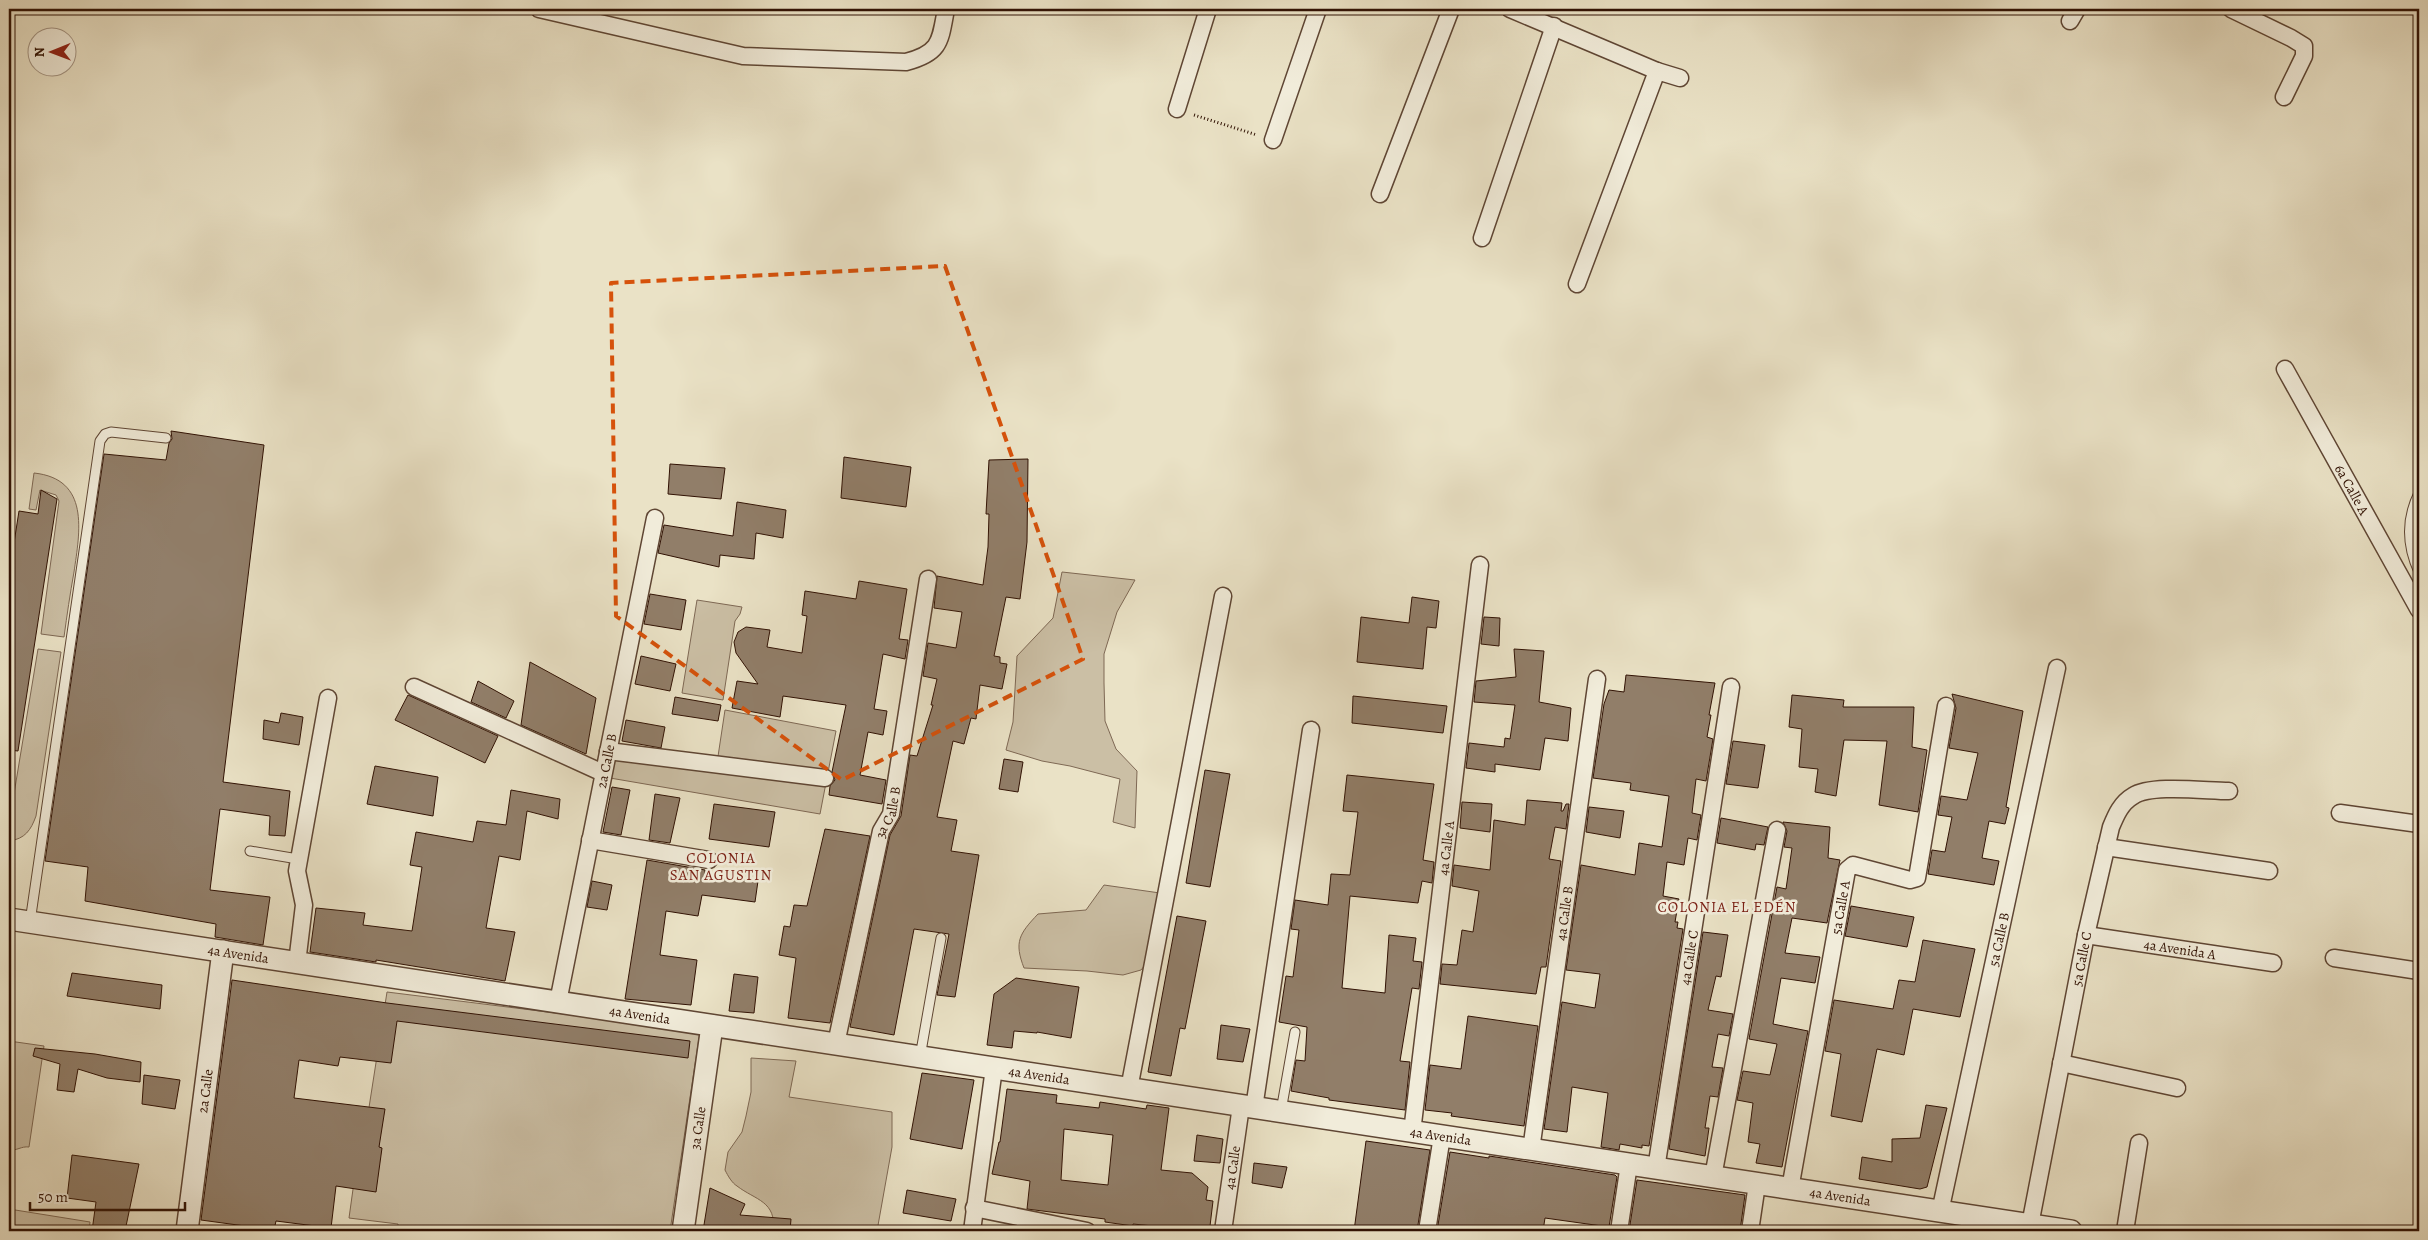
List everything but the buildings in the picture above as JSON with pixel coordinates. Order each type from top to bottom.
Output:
[{"type":"street","points":[[539,9],[743,56],[906,62],[920,58],[936,48],[940,41],[946,9]]},
{"type":"street","points":[[1177,109],[1208,9]]},
{"type":"street","points":[[1273,140],[1318,9]]},
{"type":"street","points":[[1380,194],[1451,9]]},
{"type":"street","points":[[1510,9],[1554,26],[1658,72],[1680,78]]},
{"type":"street","points":[[2231,9],[2292,38],[2304,46],[2304,56],[2284,97]]},
{"type":"street","points":[[1482,238],[1554,26]]},
{"type":"street","points":[[1578,284],[1658,72]]},
{"type":"street","name":"6a Calle A","points":[[2285,369],[2419,610]]},
{"type":"street","name":"2a Calle B","points":[[558,1002],[655,518]]},
{"type":"street","name":"4a Calle A","points":[[1412,1132],[1480,565]]},
{"type":"street","name":"3a Calle B","points":[[836,1044],[881,831],[891,814],[928,579]]},
{"type":"street","points":[[1130,1089],[1223,596]]},
{"type":"street","name":"5a Calle B","points":[[1940,1212],[2057,668]]},
{"type":"street","name":"4a Calle B","points":[[1531,1150],[1597,679]]},
{"type":"street","points":[[414,687],[603,773]]},
{"type":"street","name":"4a Calle C","points":[[1656,1169],[1731,687]]},
{"type":"street","points":[[297,963],[304,905],[297,876],[298,859],[328,698]]},
{"type":"street","name":"5a Calle A","points":[[1790,1189],[1847,870],[1853,865],[1910,880],[1917,878],[1946,706]]},
{"type":"street","name":"4a Calle","points":[[1223,1231],[1247,1107],[1311,730]]},
{"type":"street","points":[[608,751],[825,778]]},
{"type":"street","name":"5a Calle C","points":[[2030,1225],[2086,935],[2111,827],[2121,806],[2140,792],[2149,790],[2229,791]]},
{"type":"street","points":[[2340,812],[2419,824]]},
{"type":"street","points":[[1713,1177],[1777,830]]},
{"type":"street","points":[[590,840],[709,860]]},
{"type":"street","points":[[2106,848],[2269,871]]},
{"type":"street","name":"4a Avenida","points":[[9,919],[2071,1231]]},
{"type":"street","name":"4a Avenida A","points":[[2086,935],[2273,963]]},
{"type":"street","name":"2a Calle","points":[[188,1231],[223,951]]},
{"type":"street","points":[[2334,958],[2419,971]]},
{"type":"street","name":"3a Calle","points":[[683,1231],[712,1026]]},
{"type":"street","points":[[2061,1063],[2177,1088]]},
{"type":"street","points":[[972,1231],[994,1068]]},
{"type":"street","points":[[1426,1231],[1442,1136]]},
{"type":"street","points":[[2125,1231],[2139,1143]]},
{"type":"street","points":[[1619,1231],[1629,1164]]},
{"type":"street","points":[[1750,1231],[1758,1184]]},
{"type":"street","points":[[974,1208],[1087,1231]]},
{"type":"lane","points":[[30,923],[100,441],[105,434],[111,432],[166,438]]},
{"type":"lane","points":[[2419,493],[2409,522],[2410,543],[2419,572]]},
{"type":"lane","points":[[250,851],[298,859]]},
{"type":"lane","points":[[920,1057],[941,938]]},
{"type":"lane","points":[[1281,1112],[1295,1032]]},
{"type":"path","points":[[1177,109],[1273,140]]},
{"type":"highlighted area","points":[[945,266],[1083,659],[842,780],[616,616],[611,283]]},
{"type":"shaded area","points":[[34,473],[52,477],[65,485],[73,496],[77,509],[79,524],[78,540],[64,637],[41,634],[59,501],[56,495],[40,490],[36,510],[29,509]]},
{"type":"shaded area","points":[[1062,572],[1135,580],[1117,612],[1104,654],[1104,683],[1105,721],[1116,749],[1137,771],[1135,828],[1113,822],[1120,779],[1042,761],[1006,750],[1013,722],[1017,656],[1053,618]]},
{"type":"shaded area","points":[[697,600],[742,607],[735,621],[723,700],[682,693]]},
{"type":"shaded area","points":[[38,649],[61,652],[36,816],[27,833],[15,840],[9,841],[9,824]]},
{"type":"shaded area","points":[[725,710],[836,731],[820,814],[610,778],[616,743],[717,763]]},
{"type":"shaded area","points":[[1104,885],[1160,893],[1146,964],[1141,970],[1123,975],[1024,968],[1019,951],[1020,939],[1026,927],[1038,914],[1086,910]]},
{"type":"shaded area","points":[[387,992],[700,1031],[670,1231],[398,1231],[398,1224],[349,1218],[359,1146],[363,1146]]},
{"type":"shaded area","points":[[9,1041],[44,1046],[29,1147],[12,1150],[9,1150]]},
{"type":"shaded area","points":[[751,1058],[796,1061],[789,1097],[892,1112],[892,1147],[877,1231],[773,1231],[772,1213],[768,1207],[735,1185],[730,1179],[725,1170],[728,1152],[742,1132],[746,1116],[751,1092]]},
{"type":"shaded area","points":[[9,1209],[90,1222],[89,1231],[9,1231]]},
{"type":"district","name":"COLONIA SAN AGUSTIN","points":[[721,866]]},
{"type":"district","name":"COLONIA EL EDÉN","points":[[1727,907]]}]
